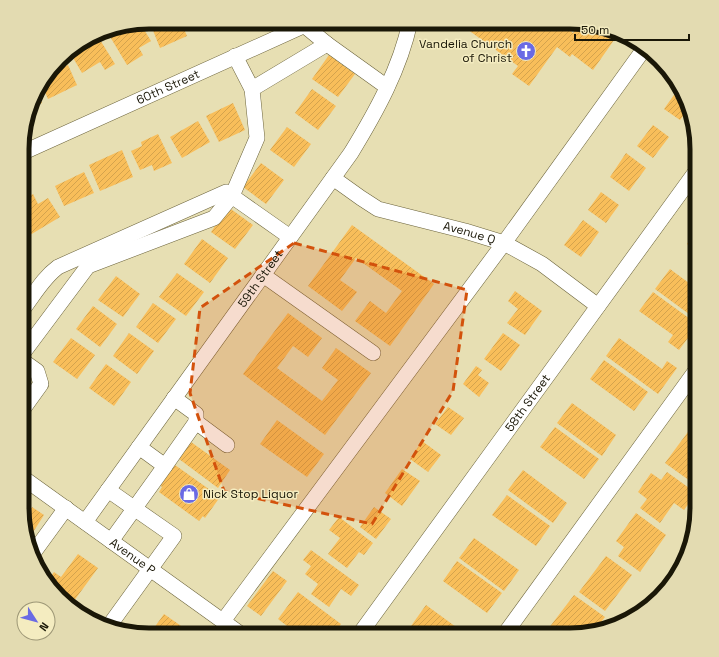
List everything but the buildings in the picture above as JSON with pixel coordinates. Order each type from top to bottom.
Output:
[{"type":"street","name":"60th Street","points":[[29,150],[297,29]]},
{"type":"street","points":[[314,29],[327,44],[387,86]]},
{"type":"street","name":"59th Street","points":[[85,522],[351,153],[374,115],[406,40],[408,29]]},
{"type":"street","points":[[252,89],[327,44]]},
{"type":"street","points":[[232,628],[504,243],[641,53]]},
{"type":"street","points":[[29,345],[88,266],[214,218],[232,196],[257,138],[252,89],[235,56]]},
{"type":"street","name":"Avenue Q","points":[[333,178],[378,209],[504,243],[542,264],[598,306]]},
{"type":"street","name":"58th Street","points":[[364,628],[690,180]]},
{"type":"street","points":[[29,301],[50,273],[58,267],[226,192],[290,237]]},
{"type":"street","points":[[263,275],[373,353]]},
{"type":"street","points":[[29,365],[37,370],[41,384],[29,401]]},
{"type":"street","points":[[509,628],[690,378]]},
{"type":"street","points":[[112,541],[196,422],[196,414],[174,398]]},
{"type":"street","points":[[196,422],[227,445]]},
{"type":"street","points":[[139,447],[165,466]]},
{"type":"street","name":"Avenue P","points":[[29,482],[151,569],[228,628]]},
{"type":"street","points":[[108,490],[174,536],[112,622]]},
{"type":"street","points":[[36,549],[66,508]]},
{"type":"highlighted area","points":[[294,243],[467,290],[453,391],[372,524],[224,491],[190,393],[200,308]]},
{"type":"place","name":"Vandelia Church of Christ","points":[[526,51]]},
{"type":"place","name":"Nick Stop Liquor","points":[[189,494]]}]
